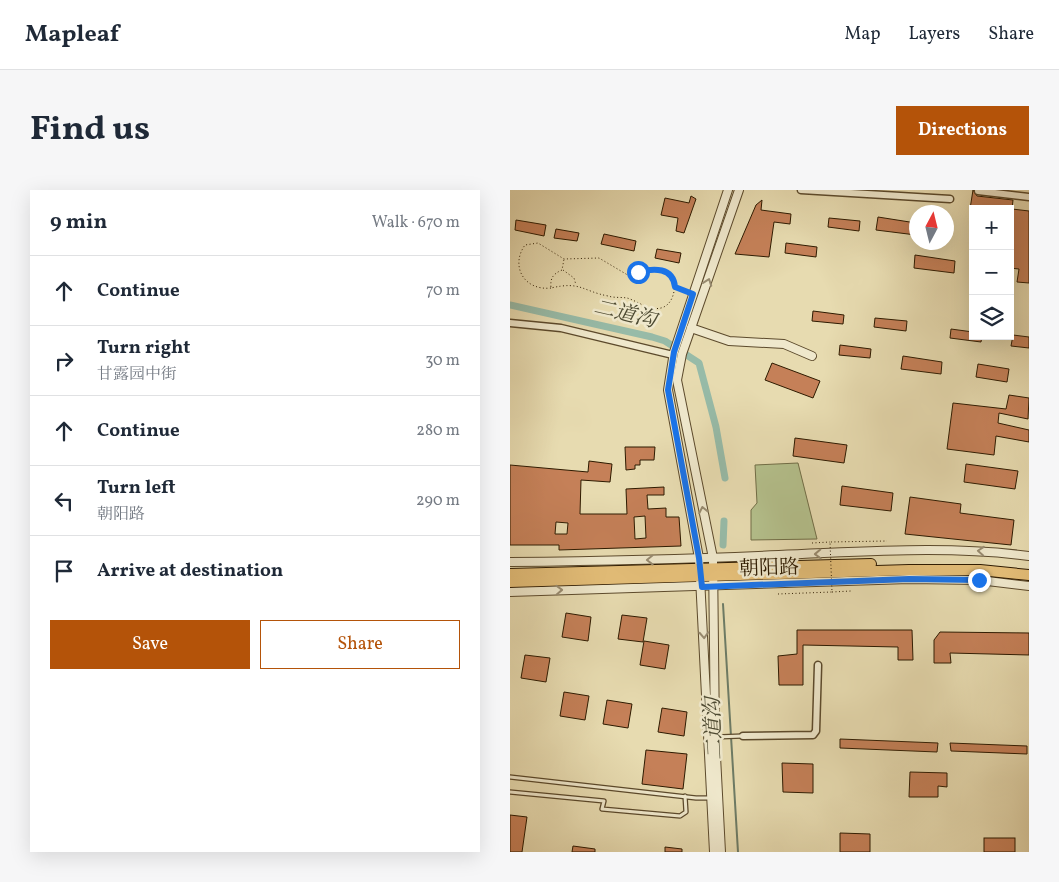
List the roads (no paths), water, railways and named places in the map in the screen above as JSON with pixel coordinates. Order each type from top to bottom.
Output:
[{"type":"highway","name":"朝阳路","points":[[510,582],[945,563],[980,563],[1029,568]]},
{"type":"highway","name":"朝阳路","points":[[714,572],[945,569],[1029,575]]},
{"type":"highway","name":"朝阳路","points":[[510,574],[700,573]]},
{"type":"street","points":[[721,852],[715,796],[700,573],[669,402],[669,380],[683,324],[728,190]]},
{"type":"street","points":[[714,852],[719,737],[714,572],[678,390],[676,354],[691,328],[738,190]]},
{"type":"street","points":[[801,190],[950,199]]},
{"type":"street","points":[[978,191],[1029,197]]},
{"type":"street","points":[[510,323],[561,328],[676,354]]},
{"type":"street","points":[[691,328],[729,341],[784,344],[812,356]]},
{"type":"street","name":"朝阳路","points":[[510,592],[929,549],[982,550],[1029,556]]},
{"type":"street","name":"朝阳路","points":[[510,562],[700,573]]},
{"type":"street","name":"朝阳路","points":[[714,572],[979,580],[1029,586]]},
{"type":"street","points":[[742,736],[813,736],[816,731],[818,666]]},
{"type":"lane","points":[[719,737],[742,736]]},
{"type":"lane","points":[[510,776],[685,796],[715,796]]},
{"type":"lane","points":[[510,792],[604,801],[602,809],[680,816],[686,812],[685,796]]},
{"type":"waterway","name":"二道沟","points":[[510,305],[652,337],[665,341],[699,363],[716,427],[725,478]]},
{"type":"waterway","name":"二道沟","points":[[723,545],[724,521]]},
{"type":"waterway","name":"二道沟","points":[[723,604],[738,852]]}]
